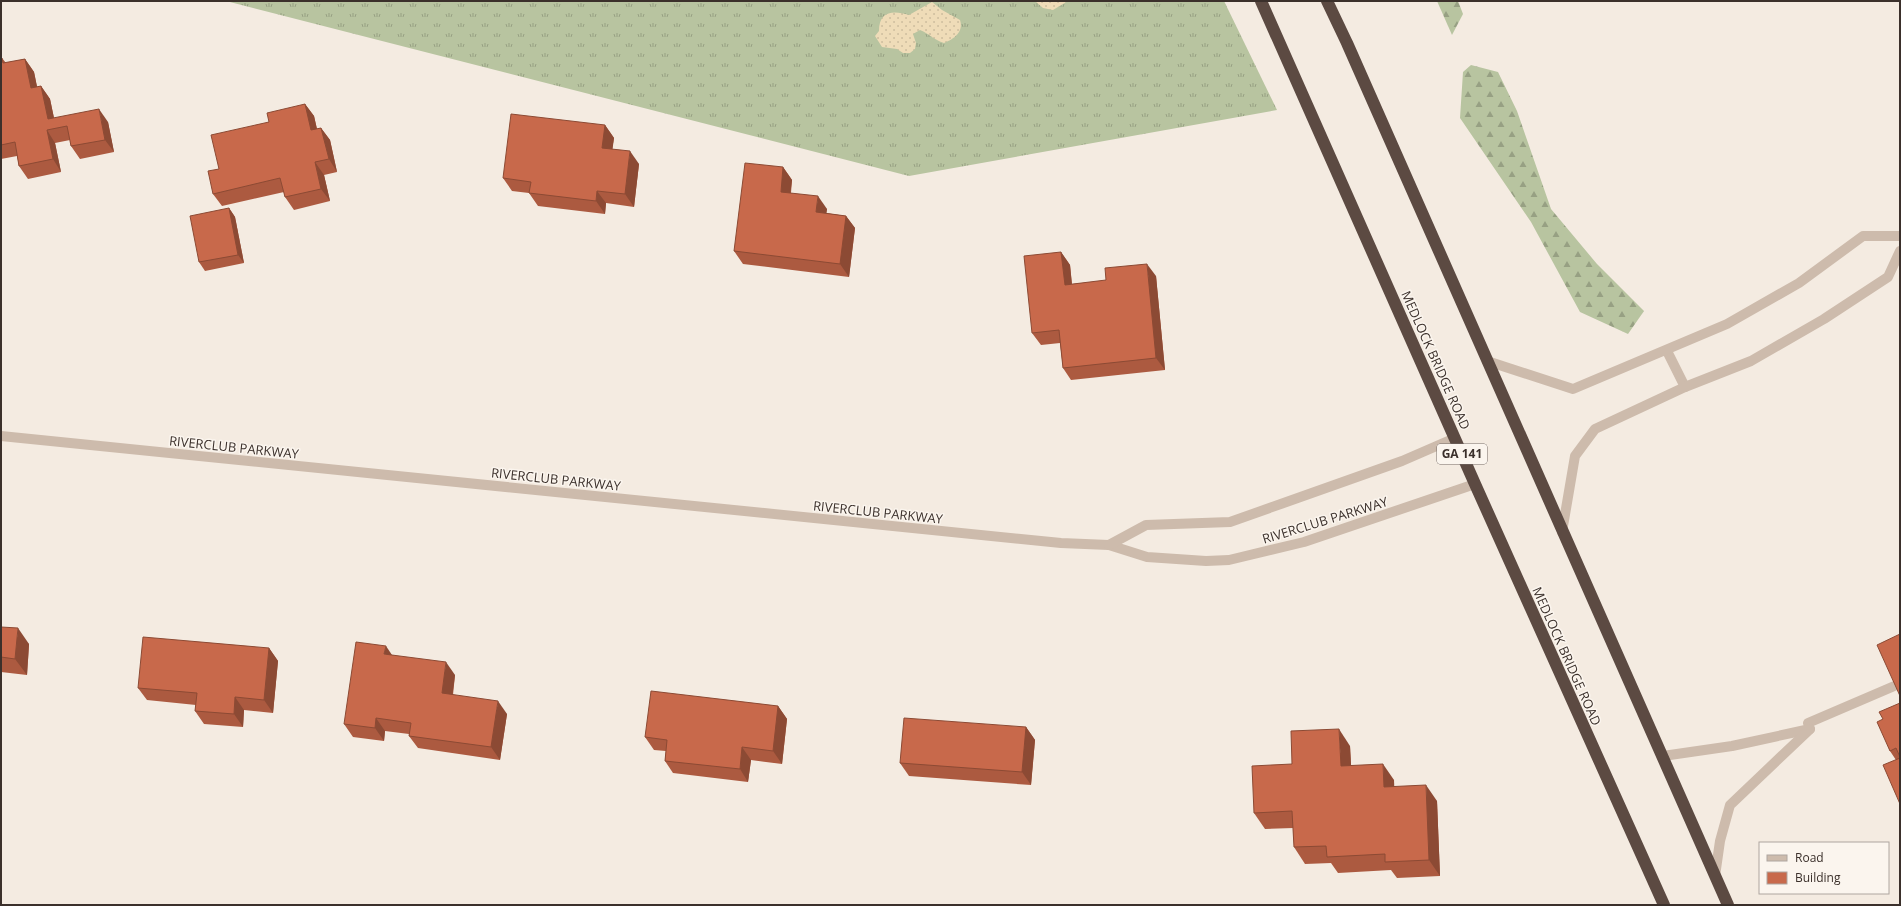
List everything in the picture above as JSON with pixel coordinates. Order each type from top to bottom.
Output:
[{"type":"highway","name":"MEDLOCK BRIDGE ROAD","points":[[1262,1],[1475,484],[1664,905]]},
{"type":"highway","points":[[1326,1],[1347,43],[1728,905]]},
{"type":"street","points":[[1487,361],[1573,389],[1667,351],[1727,324],[1799,283],[1863,236],[1900,236]]},
{"type":"street","points":[[1562,532],[1575,456],[1595,429],[1685,387],[1751,362],[1824,320],[1888,277],[1900,251]]},
{"type":"street","points":[[1667,351],[1685,387]]},
{"type":"street","name":"RIVERCLUB PARKWAY","points":[[1,436],[1045,542],[1109,545],[1147,557],[1206,561],[1229,560],[1304,542],[1475,484]]},
{"type":"street","name":"RIVERCLUB PARKWAY","points":[[1109,545],[1146,525],[1230,522],[1402,461],[1455,438]]},
{"type":"street","points":[[1808,723],[1899,684]]},
{"type":"street","points":[[1663,756],[1732,746],[1810,729],[1730,805],[1720,841],[1715,876]]},
{"type":"green space","points":[[226,1],[1224,1],[1277,110],[909,176]]},
{"type":"green space","points":[[1437,1],[1458,1],[1463,14],[1452,35]]},
{"type":"green space","points":[[1471,65],[1498,72],[1517,111],[1551,209],[1597,264],[1644,311],[1628,334],[1580,312],[1531,222],[1460,118],[1463,72]]},
{"type":"sand","points":[[1035,1],[1068,1],[1053,10],[1043,8]]},
{"type":"sand","points":[[932,2],[942,10],[960,20],[961,28],[955,37],[944,43],[920,30],[913,34],[916,43],[915,49],[910,53],[903,53],[897,49],[882,47],[875,36],[879,31],[881,19],[884,16],[892,13],[903,13],[909,15]]},
{"type":"building","points":[[1,58],[3,63],[25,59],[31,88],[41,86],[48,119],[99,109],[105,140],[71,146],[67,126],[47,130],[53,159],[19,166],[15,142],[1,145]]},
{"type":"building","points":[[305,104],[311,130],[321,128],[329,159],[315,162],[321,189],[285,197],[280,178],[213,194],[208,171],[219,169],[211,135],[269,122],[267,113]]},
{"type":"building","points":[[511,114],[605,125],[602,148],[630,151],[625,194],[597,191],[596,201],[529,193],[531,182],[503,178]]},
{"type":"building","points":[[745,163],[783,167],[781,192],[818,196],[816,212],[846,216],[840,264],[734,251]]},
{"type":"building","points":[[229,208],[238,255],[199,262],[190,216]]},
{"type":"building","points":[[1061,252],[1065,285],[1106,280],[1105,268],[1147,264],[1156,358],[1063,368],[1059,330],[1032,333],[1024,256]]},
{"type":"building","points":[[1,627],[18,628],[15,659],[1,657]]},
{"type":"building","points":[[1900,634],[1900,696],[1877,645]]},
{"type":"building","points":[[143,637],[269,648],[264,700],[235,697],[234,714],[195,711],[197,693],[138,688]]},
{"type":"building","points":[[356,642],[386,646],[384,654],[446,662],[442,693],[498,701],[491,747],[409,736],[411,723],[376,718],[375,728],[344,724]]},
{"type":"building","points":[[651,691],[778,706],[773,751],[742,747],[740,769],[665,761],[667,740],[645,737]]},
{"type":"building","points":[[1900,703],[1900,757],[1896,748],[1890,751],[1877,722],[1883,719],[1879,712]]},
{"type":"building","points":[[904,718],[1026,727],[1022,772],[900,763]]},
{"type":"building","points":[[1339,729],[1341,766],[1383,764],[1384,787],[1426,785],[1429,860],[1385,862],[1385,854],[1327,857],[1326,846],[1294,847],[1292,811],[1254,813],[1252,766],[1292,764],[1291,731]]},
{"type":"building","points":[[1900,758],[1900,804],[1883,765]]}]
